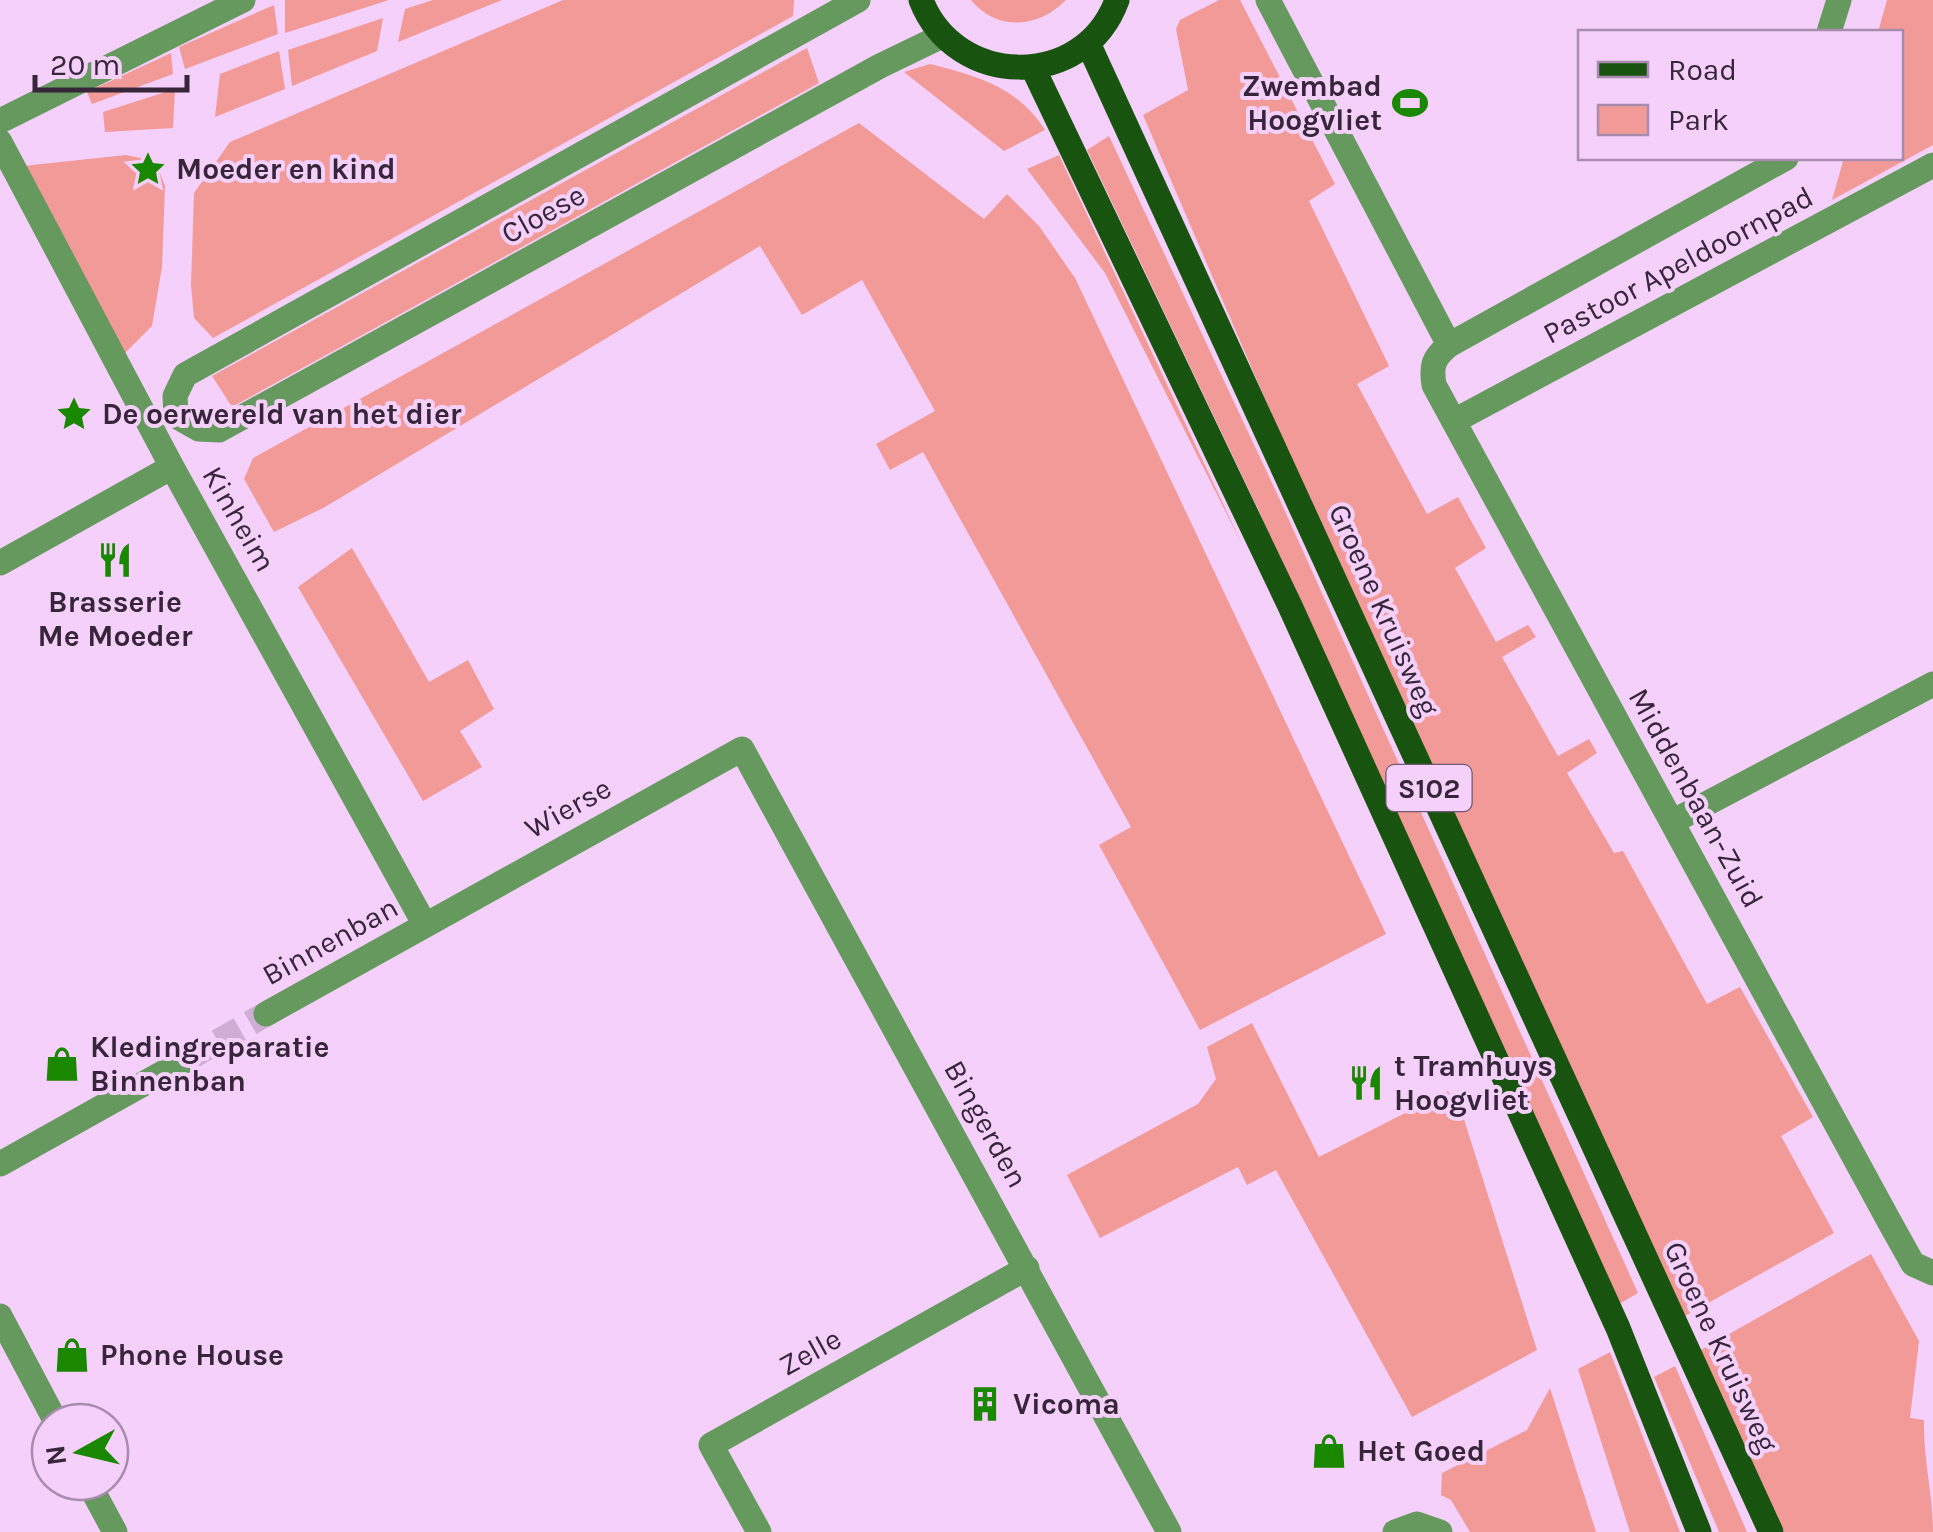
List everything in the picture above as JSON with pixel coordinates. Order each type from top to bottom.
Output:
[{"type":"main road","points":[[920,0],[942,36],[984,63],[1033,68],[1062,60],[1088,43],[1117,0]]},
{"type":"main road","name":"Groene Kruisweg","points":[[1088,43],[1771,1532]]},
{"type":"main road","name":"S102","points":[[1033,68],[1298,624],[1618,1328],[1699,1532]]},
{"type":"street","points":[[0,122],[243,0]]},
{"type":"street","name":"Cloese","points":[[858,0],[186,375],[175,396],[176,416],[199,429],[219,430],[880,66],[942,36]]},
{"type":"street","points":[[1268,0],[1449,345],[1782,160]]},
{"type":"street","points":[[1830,30],[1839,0]]},
{"type":"street","name":"Kinheim","points":[[0,142],[172,467],[425,925]]},
{"type":"street","name":"Pastoor Apeldoornpad","points":[[1454,421],[1933,165]]},
{"type":"street","name":"Middenbaan-Zuid","points":[[1449,345],[1436,356],[1432,368],[1434,386],[1906,1252],[1913,1264],[1933,1272]]},
{"type":"street","points":[[151,427],[176,416]]},
{"type":"street","points":[[0,563],[172,467]]},
{"type":"street","points":[[1672,822],[1933,684]]},
{"type":"street","name":"Wierse","points":[[425,925],[742,749]]},
{"type":"street","name":"Bingerden","points":[[742,749],[1169,1532]]},
{"type":"street","name":"Binnenban","points":[[266,1014],[425,925]]},
{"type":"street","points":[[0,1164],[186,1060]]},
{"type":"street","name":"Zelle","points":[[759,1532],[711,1445],[1027,1268]]},
{"type":"street","points":[[0,1316],[45,1402]]},
{"type":"street","points":[[99,1502],[115,1532]]},
{"type":"street","points":[[1396,1532],[1417,1524],[1440,1532]]},
{"type":"green space","points":[[285,0],[389,0],[285,33]]},
{"type":"green space","points":[[433,0],[502,0],[398,42],[405,9]]},
{"type":"green space","points":[[563,0],[794,0],[793,16],[213,338],[194,318],[194,193],[230,142]]},
{"type":"green space","points":[[971,0],[1066,0],[1043,16],[1018,22],[993,17]]},
{"type":"green space","points":[[1219,0],[1240,0],[1335,184],[1309,201],[1389,366],[1357,384],[1427,514],[1458,497],[1486,548],[1455,568],[1496,642],[1528,625],[1536,637],[1502,657],[1558,756],[1589,739],[1597,753],[1567,773],[1614,853],[1623,851],[1707,1004],[1740,987],[1813,1117],[1781,1136],[1834,1233],[1683,1317],[1271,413],[1143,115],[1188,90],[1176,29],[1180,20]]},
{"type":"green space","points":[[1887,0],[1933,0],[1933,145],[1832,200],[1843,160],[1903,160],[1903,30],[1879,30]]},
{"type":"green space","points":[[274,5],[278,34],[185,69],[179,47]]},
{"type":"green space","points":[[383,18],[377,51],[292,86],[288,50]]},
{"type":"green space","points":[[807,48],[819,83],[232,407],[212,376]]},
{"type":"green space","points":[[279,51],[285,89],[215,117],[220,74]]},
{"type":"green space","points":[[171,53],[173,74],[92,104],[87,92]]},
{"type":"green space","points":[[930,64],[981,79],[1010,94],[1045,130],[1004,151],[904,72]]},
{"type":"green space","points":[[175,89],[173,128],[105,132],[103,112]]},
{"type":"green space","points":[[859,123],[984,219],[1007,194],[1039,226],[1075,278],[1386,934],[1200,1030],[1099,845],[1131,827],[923,452],[890,470],[876,444],[935,411],[862,280],[802,315],[760,246],[325,507],[274,532],[244,479],[253,458]]},
{"type":"green space","points":[[1109,136],[1279,498],[1638,1293],[1614,1307],[1258,509],[1087,150]]},
{"type":"green space","points":[[126,155],[155,161],[165,186],[162,267],[152,326],[117,361],[14,167]]},
{"type":"green space","points":[[1059,155],[1242,544],[1105,273],[1027,169]]},
{"type":"green space","points":[[352,548],[429,682],[468,660],[494,709],[460,731],[482,767],[423,801],[298,587]]},
{"type":"green space","points":[[1252,1023],[1319,1157],[1448,1091],[1461,1110],[1537,1350],[1412,1417],[1276,1170],[1247,1185],[1238,1167],[1100,1238],[1067,1175],[1198,1104],[1216,1079],[1207,1047]]},
{"type":"green space","points":[[1871,1254],[1919,1341],[1910,1418],[1924,1420],[1933,1532],[1784,1532],[1699,1351]]},
{"type":"green space","points":[[1610,1352],[1680,1532],[1630,1532],[1578,1369]]},
{"type":"green space","points":[[1675,1366],[1747,1532],[1719,1532],[1654,1377]]},
{"type":"green space","points":[[1550,1388],[1596,1532],[1470,1532],[1451,1500],[1441,1495],[1442,1473],[1527,1430]]},
{"type":"tunnel","points":[[186,1060],[266,1014]]},
{"type":"place","name":"Zwembad Hoogvliet","points":[[1410,103]]},
{"type":"place","name":"Moeder en kind","points":[[148,169]]},
{"type":"place","name":"De oerwereld van het dier","points":[[74,414]]},
{"type":"place","name":"Brasserie Me Moeder","points":[[115,560]]},
{"type":"place","name":"Kledingreparatie Binnenban","points":[[62,1064]]},
{"type":"place","name":"t Tramhuys Hoogvliet","points":[[1366,1083]]},
{"type":"place","name":"Phone House","points":[[72,1355]]},
{"type":"place","name":"Vicoma","points":[[985,1404]]},
{"type":"place","name":"Het Goed","points":[[1329,1451]]}]
